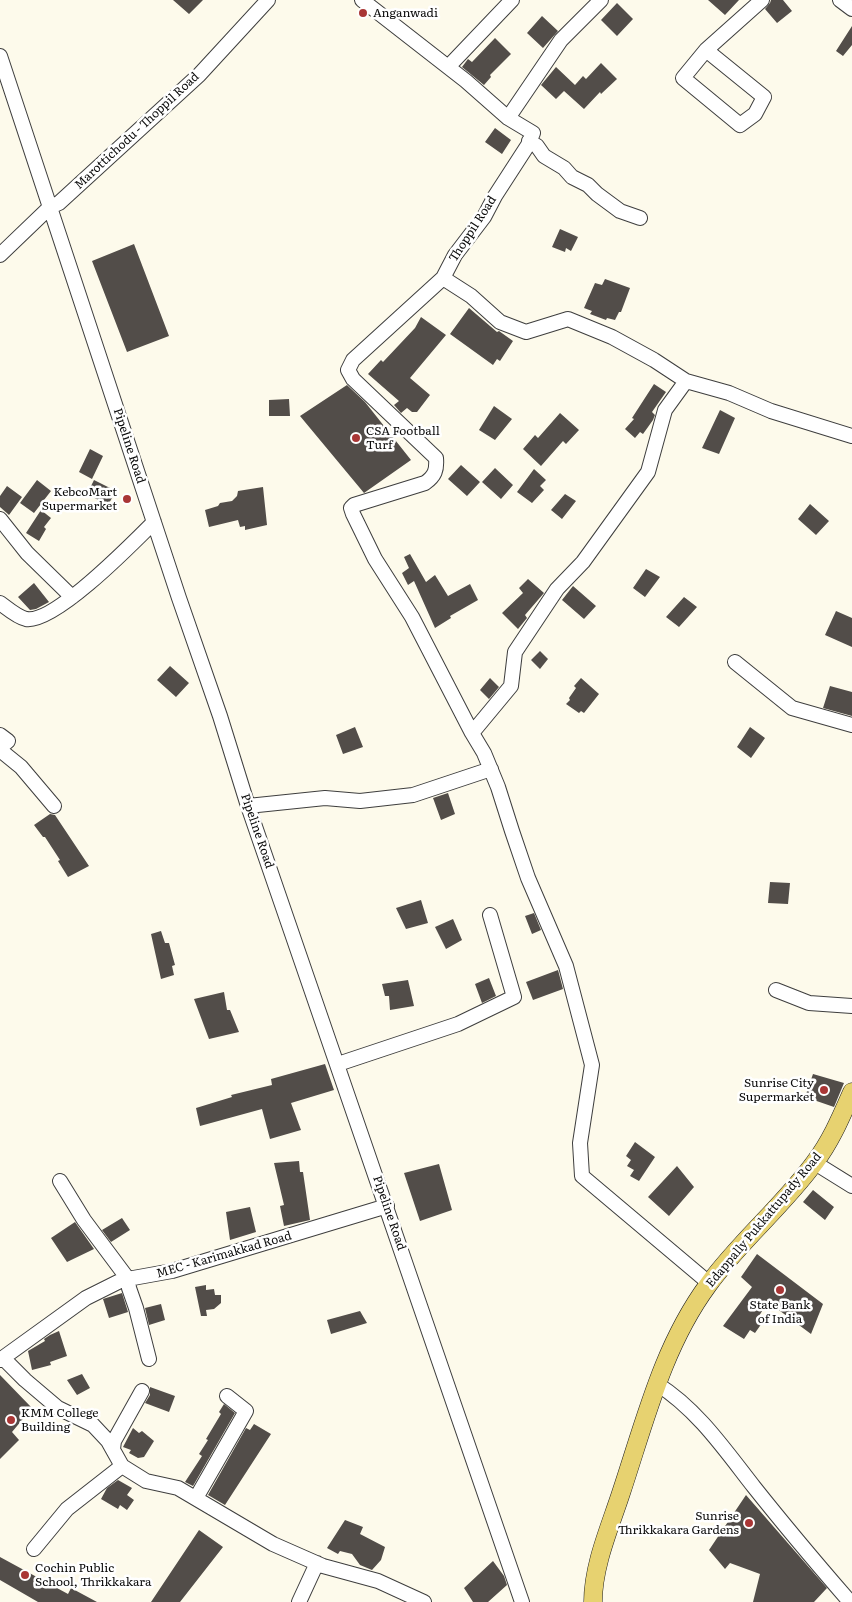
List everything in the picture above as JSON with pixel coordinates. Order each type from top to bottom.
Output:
[{"type":"main road","name":"Edappally Pukkattupady Road","points":[[593,1602],[593,1591],[602,1556],[657,1384],[681,1328],[691,1309],[709,1284],[815,1162],[836,1130],[852,1092]]},
{"type":"street","name":"Marottichodu - Thoppil Road","points":[[0,255],[50,207],[64,198],[199,75],[268,0]]},
{"type":"street","points":[[362,0],[448,67],[508,118],[533,133],[529,141],[537,146],[541,153],[564,168],[572,177],[588,185],[620,211],[640,218]]},
{"type":"street","points":[[448,67],[512,0]]},
{"type":"street","points":[[508,118],[561,40],[600,0]]},
{"type":"street","points":[[706,50],[764,97],[755,114],[740,126],[683,78],[706,50],[762,0]]},
{"type":"street","points":[[840,0],[852,9]]},
{"type":"street","name":"Pipeline Road","points":[[0,56],[220,716],[248,806],[522,1602]]},
{"type":"street","name":"Thoppil Road","points":[[444,278],[455,255],[484,217],[529,141]]},
{"type":"street","points":[[709,1284],[582,1176],[580,1144],[592,1065],[566,966],[528,878],[491,769],[412,617],[375,559],[353,514],[352,508],[354,505],[425,484],[432,478],[437,468],[436,458],[353,380],[348,370],[353,360],[444,278],[470,296],[500,322],[526,332],[568,319],[612,337],[654,360],[686,381],[729,393],[771,411],[852,436]]},
{"type":"street","points":[[472,733],[511,686],[515,652],[557,589],[583,562],[648,472],[664,410],[686,381]]},
{"type":"street","points":[[0,519],[27,552],[72,597]]},
{"type":"street","points":[[0,603],[26,619],[38,619],[93,581],[154,522]]},
{"type":"street","points":[[735,662],[792,708],[852,725]]},
{"type":"street","points":[[0,735],[8,741],[0,749],[21,767],[54,806]]},
{"type":"street","points":[[248,806],[325,798],[360,801],[413,794],[491,769]]},
{"type":"street","points":[[338,1064],[458,1024],[514,997],[490,914]]},
{"type":"street","points":[[776,990],[809,1003],[852,1006]]},
{"type":"street","points":[[815,1162],[852,1186]]},
{"type":"street","points":[[60,1181],[84,1220],[128,1279],[149,1359]]},
{"type":"street","name":"MEC - Karimakkad Road","points":[[1,1359],[86,1298],[122,1280],[172,1271],[387,1206]]},
{"type":"street","points":[[1,1359],[58,1408],[93,1425],[108,1441],[122,1466],[146,1481],[178,1488],[273,1544],[317,1563],[378,1581],[424,1602]]},
{"type":"street","points":[[657,1384],[684,1404],[711,1433],[848,1596]]},
{"type":"street","points":[[113,1449],[114,1441],[142,1390]]},
{"type":"street","points":[[196,1498],[246,1411],[227,1396]]},
{"type":"street","points":[[34,1549],[67,1509],[122,1466]]},
{"type":"street","points":[[299,1602],[317,1563]]},
{"type":"building","points":[[173,0],[203,0],[189,14]]},
{"type":"building","points":[[708,0],[739,0],[725,15]]},
{"type":"building","points":[[771,0],[783,0],[792,11],[777,23],[765,9]]},
{"type":"building","points":[[617,3],[633,19],[617,36],[601,20]]},
{"type":"building","points":[[542,16],[558,31],[543,48],[527,33]]},
{"type":"building","points":[[852,26],[852,45],[843,56],[836,51]]},
{"type":"building","points":[[495,38],[511,54],[490,75],[491,77],[484,85],[462,67],[468,59],[472,62]]},
{"type":"building","points":[[601,63],[617,79],[601,94],[600,92],[584,109],[564,91],[556,99],[541,85],[556,67],[575,85],[583,76],[586,79]]},
{"type":"building","points":[[495,128],[511,140],[502,154],[485,142]]},
{"type":"building","points":[[560,229],[578,237],[571,251],[566,248],[565,252],[552,247]]},
{"type":"building","points":[[134,244],[169,336],[127,352],[92,261]]},
{"type":"building","points":[[605,279],[630,288],[621,312],[619,312],[615,320],[607,318],[606,320],[590,314],[592,311],[584,308],[595,283],[602,285]]},
{"type":"building","points":[[469,308],[497,332],[499,331],[513,341],[500,361],[497,359],[493,365],[450,334]]},
{"type":"building","points":[[421,317],[446,335],[410,378],[430,395],[417,412],[412,412],[407,408],[401,413],[394,405],[399,401],[368,374],[381,360],[383,362],[415,328]]},
{"type":"building","points":[[654,384],[666,392],[652,412],[655,415],[653,420],[643,434],[640,432],[635,438],[625,429],[634,419],[632,418]]},
{"type":"building","name":"CSA Football Turf","points":[[347,385],[365,402],[411,460],[364,493],[300,416]]},
{"type":"building","points":[[289,399],[290,416],[269,416],[269,400]]},
{"type":"building","points":[[494,406],[512,419],[495,440],[479,430]]},
{"type":"building","points":[[720,410],[735,418],[719,454],[702,448]]},
{"type":"building","points":[[560,413],[579,430],[566,444],[563,441],[541,466],[523,449],[535,435],[538,438]]},
{"type":"building","points":[[90,449],[103,456],[92,479],[79,472]]},
{"type":"building","points":[[461,465],[480,482],[467,496],[448,479]]},
{"type":"building","points":[[495,468],[513,485],[501,499],[482,482]]},
{"type":"building","points":[[534,469],[546,480],[540,486],[544,490],[532,503],[517,492]]},
{"type":"building","points":[[37,480],[51,491],[34,513],[20,503]]},
{"type":"building","points":[[94,480],[116,491],[108,505],[87,494]]},
{"type":"building","points":[[7,486],[22,497],[9,515],[0,507],[0,496]]},
{"type":"building","points":[[263,487],[267,525],[245,530],[245,526],[240,527],[238,520],[209,527],[205,510],[218,506],[220,503],[232,501],[237,496],[238,491]]},
{"type":"building","points":[[565,494],[576,501],[562,519],[551,510]]},
{"type":"building","points":[[810,504],[829,521],[816,535],[798,519]]},
{"type":"building","points":[[41,510],[51,518],[44,527],[46,529],[39,541],[26,533]]},
{"type":"building","points":[[410,554],[426,582],[435,575],[448,596],[470,584],[478,600],[450,616],[451,618],[435,628],[414,581],[408,585],[402,573],[409,568],[404,557]]},
{"type":"building","points":[[646,569],[660,577],[645,597],[633,588]]},
{"type":"building","points":[[528,579],[544,593],[525,615],[527,618],[518,629],[502,613],[523,593],[519,588]]},
{"type":"building","points":[[34,583],[49,602],[30,610],[18,597]]},
{"type":"building","points":[[573,586],[596,606],[584,619],[562,600]]},
{"type":"building","points":[[684,597],[697,607],[679,627],[666,617]]},
{"type":"building","points":[[836,611],[852,618],[852,647],[825,635]]},
{"type":"building","points":[[540,651],[548,659],[540,669],[531,660]]},
{"type":"building","points":[[170,666],[189,683],[176,697],[157,680]]},
{"type":"building","points":[[490,678],[499,687],[489,699],[480,690]]},
{"type":"building","points":[[581,678],[599,694],[584,713],[581,711],[579,713],[566,704],[576,688],[574,686]]},
{"type":"building","points":[[830,686],[852,692],[852,716],[823,708]]},
{"type":"building","points":[[355,727],[363,747],[343,754],[336,735]]},
{"type":"building","points":[[750,727],[765,738],[751,758],[737,747]]},
{"type":"building","points":[[448,793],[455,814],[441,820],[433,798]]},
{"type":"building","points":[[50,814],[55,815],[89,866],[68,877],[58,861],[60,860],[45,837],[34,825]]},
{"type":"building","points":[[770,882],[790,883],[788,904],[768,903]]},
{"type":"building","points":[[421,900],[428,923],[406,929],[396,908]]},
{"type":"building","points":[[534,913],[541,930],[532,934],[525,916]]},
{"type":"building","points":[[453,919],[462,940],[446,949],[435,927]]},
{"type":"building","points":[[161,931],[165,943],[169,943],[175,965],[172,966],[174,975],[161,979],[151,934]]},
{"type":"building","points":[[558,970],[563,989],[533,1000],[526,982]]},
{"type":"building","points":[[489,978],[496,996],[482,1003],[475,984]]},
{"type":"building","points":[[408,980],[414,1006],[390,1010],[389,996],[385,996],[382,984]]},
{"type":"building","points":[[224,992],[227,1010],[230,1010],[239,1032],[209,1039],[194,999]]},
{"type":"building","points":[[325,1064],[334,1090],[291,1103],[301,1130],[270,1139],[262,1109],[200,1126],[196,1108],[232,1097],[231,1095],[272,1085],[271,1079]]},
{"type":"building","name":"Sunrise City Supermarket","points":[[813,1074],[844,1083],[834,1107],[805,1097]]},
{"type":"building","points":[[635,1142],[655,1157],[639,1181],[630,1176],[634,1170],[627,1166],[631,1160],[626,1156]]},
{"type":"building","points":[[299,1161],[300,1172],[303,1172],[310,1220],[284,1226],[280,1206],[284,1205],[274,1163]]},
{"type":"building","points":[[439,1164],[452,1210],[420,1221],[404,1173]]},
{"type":"building","points":[[677,1166],[694,1187],[669,1216],[648,1197]]},
{"type":"building","points":[[813,1190],[834,1207],[825,1220],[803,1202]]},
{"type":"building","points":[[250,1207],[256,1232],[230,1240],[226,1212]]},
{"type":"building","points":[[122,1218],[130,1230],[111,1242],[102,1230]]},
{"type":"building","points":[[75,1222],[94,1249],[67,1262],[51,1238]]},
{"type":"building","name":"State Bank of India","points":[[757,1254],[823,1304],[811,1334],[768,1302],[757,1319],[762,1323],[755,1333],[750,1330],[744,1339],[723,1326],[752,1287],[741,1277]]},
{"type":"building","points":[[206,1285],[206,1290],[214,1289],[215,1295],[221,1295],[221,1303],[214,1309],[206,1310],[207,1316],[201,1316],[195,1287]]},
{"type":"building","points":[[122,1293],[128,1312],[109,1318],[103,1299]]},
{"type":"building","points":[[161,1304],[165,1320],[149,1325],[145,1308]]},
{"type":"building","points":[[360,1311],[367,1323],[331,1334],[327,1320]]},
{"type":"building","points":[[59,1331],[67,1356],[50,1362],[51,1365],[32,1370],[28,1351],[45,1341],[44,1339],[50,1335]]},
{"type":"building","points":[[82,1374],[90,1388],[77,1395],[67,1380]]},
{"type":"building","name":"KMM College Building","points":[[0,1375],[32,1408],[12,1432],[19,1440],[0,1459]]},
{"type":"building","points":[[150,1387],[175,1396],[169,1412],[145,1403],[150,1395]]},
{"type":"building","points":[[224,1404],[235,1413],[193,1486],[185,1482],[202,1456],[199,1454],[221,1414],[219,1412]]},
{"type":"building","points":[[254,1424],[271,1434],[225,1505],[208,1495],[246,1428],[250,1430]]},
{"type":"building","points":[[133,1428],[139,1433],[142,1431],[154,1441],[144,1457],[138,1458],[129,1453],[131,1450],[123,1447]]},
{"type":"building","points":[[118,1480],[132,1488],[127,1495],[134,1500],[127,1510],[120,1505],[118,1509],[101,1499],[107,1488]]},
{"type":"building","name":"Sunrise Thrikkakara Gardens","points":[[746,1495],[827,1588],[814,1602],[753,1602],[760,1574],[730,1563],[725,1569],[709,1550]]},
{"type":"building","points":[[345,1520],[363,1527],[360,1534],[385,1547],[381,1560],[372,1570],[360,1565],[352,1554],[340,1551],[338,1554],[327,1548]]},
{"type":"building","points":[[199,1530],[223,1547],[180,1602],[151,1602]]},
{"type":"building","name":"Cochin Public School, Thrikkakara","points":[[0,1557],[68,1594],[71,1588],[97,1602],[38,1602],[0,1580]]},
{"type":"building","points":[[493,1561],[504,1576],[507,1585],[488,1602],[473,1602],[464,1588]]},
{"type":"place","name":"Anganwadi","points":[[363,13]]},
{"type":"place","name":"CSA Football Turf","points":[[356,438]]},
{"type":"place","name":"KebcoMart Supermarket","points":[[127,499]]},
{"type":"place","name":"Sunrise City Supermarket","points":[[824,1090]]},
{"type":"place","name":"State Bank of India","points":[[780,1290]]},
{"type":"place","name":"KMM College Building","points":[[11,1420]]},
{"type":"place","name":"Sunrise Thrikkakara Gardens","points":[[749,1523]]},
{"type":"place","name":"Cochin Public School, Thrikkakara","points":[[25,1575]]}]
